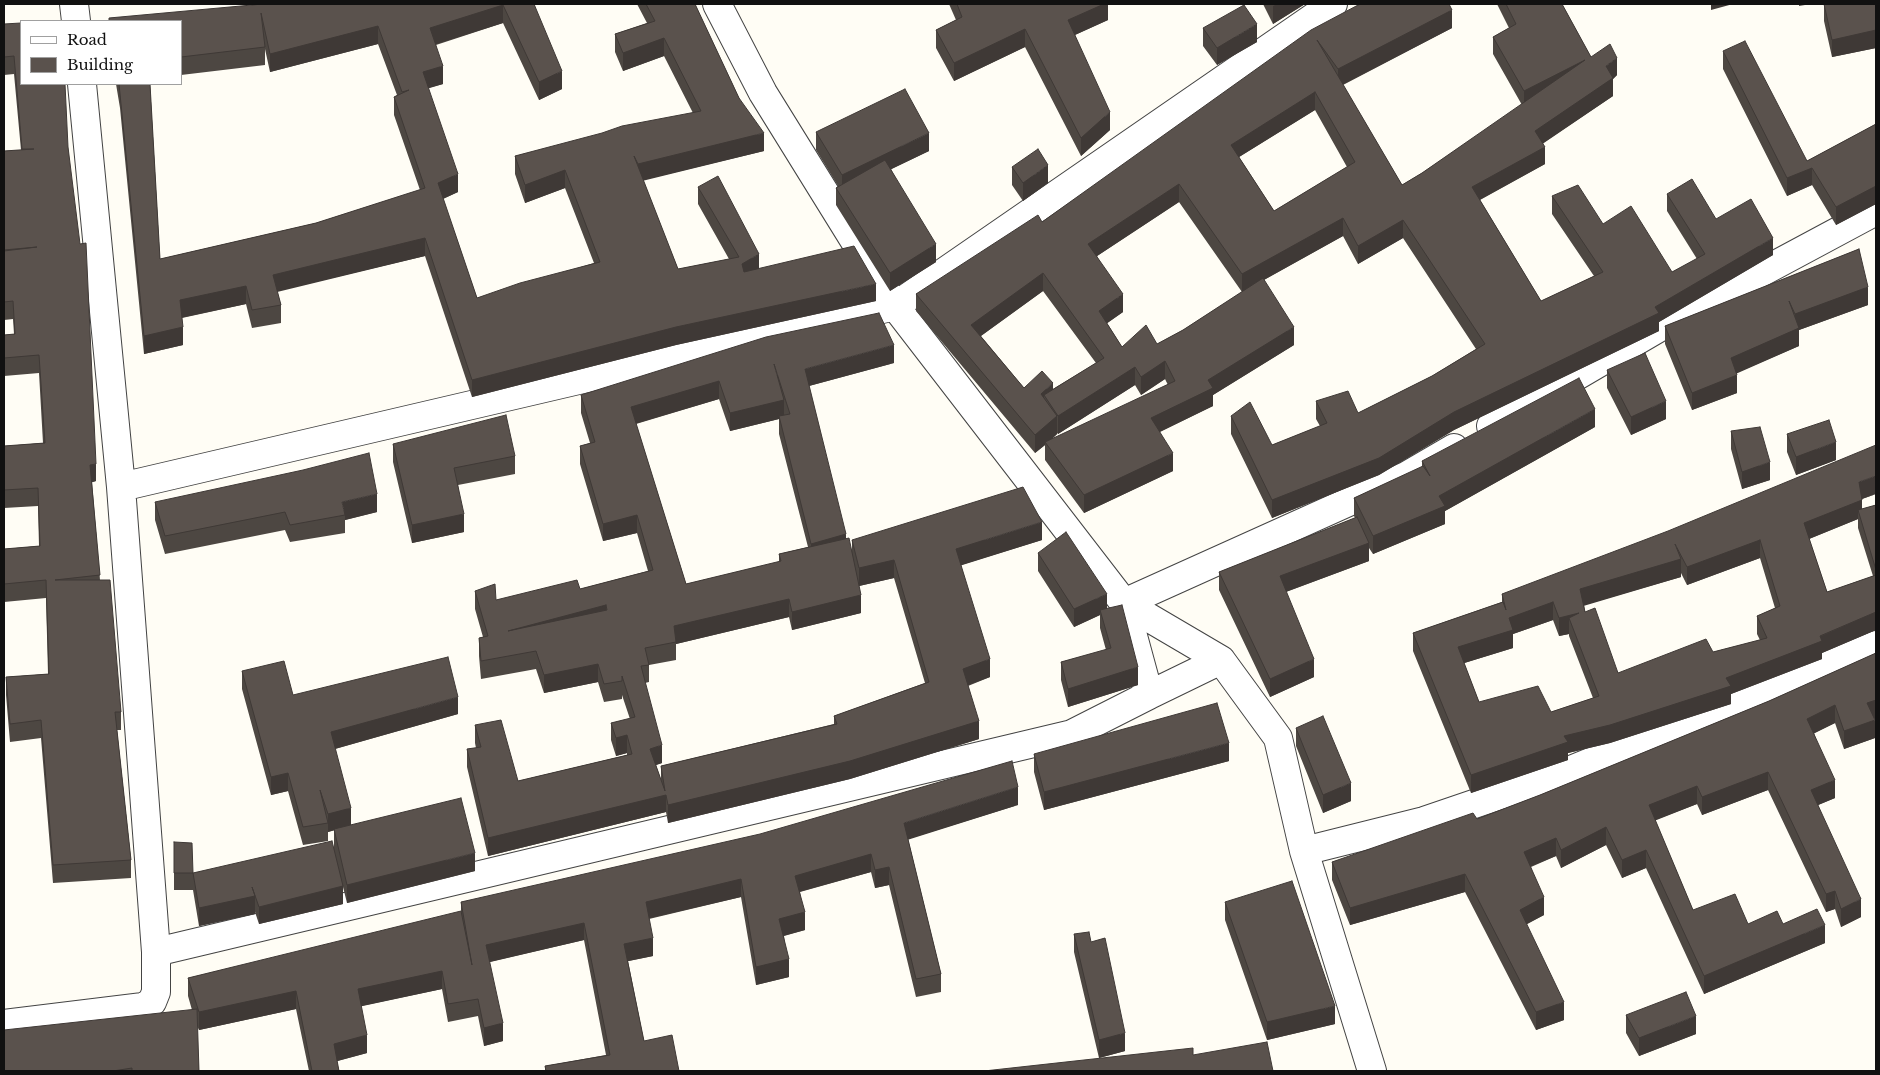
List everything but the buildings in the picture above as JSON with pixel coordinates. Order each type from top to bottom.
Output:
[{"type":"street","points":[[74,4],[76,20]]},
{"type":"street","points":[[717,4],[763,93],[895,306],[1124,603],[1221,660],[1278,738],[1304,851],[1372,1071]]},
{"type":"street","points":[[121,486],[895,306],[1333,4]]},
{"type":"street","points":[[4,1024],[143,1007],[152,1002],[156,992],[156,952],[121,486],[82,85]]},
{"type":"street","points":[[1124,603],[1406,476],[1667,323],[1876,211]]},
{"type":"street","points":[[1124,603],[1149,695]]},
{"type":"street","points":[[1304,851],[1424,821],[1559,775],[1876,645]]},
{"type":"street","points":[[156,952],[1072,734],[1221,660]]}]
